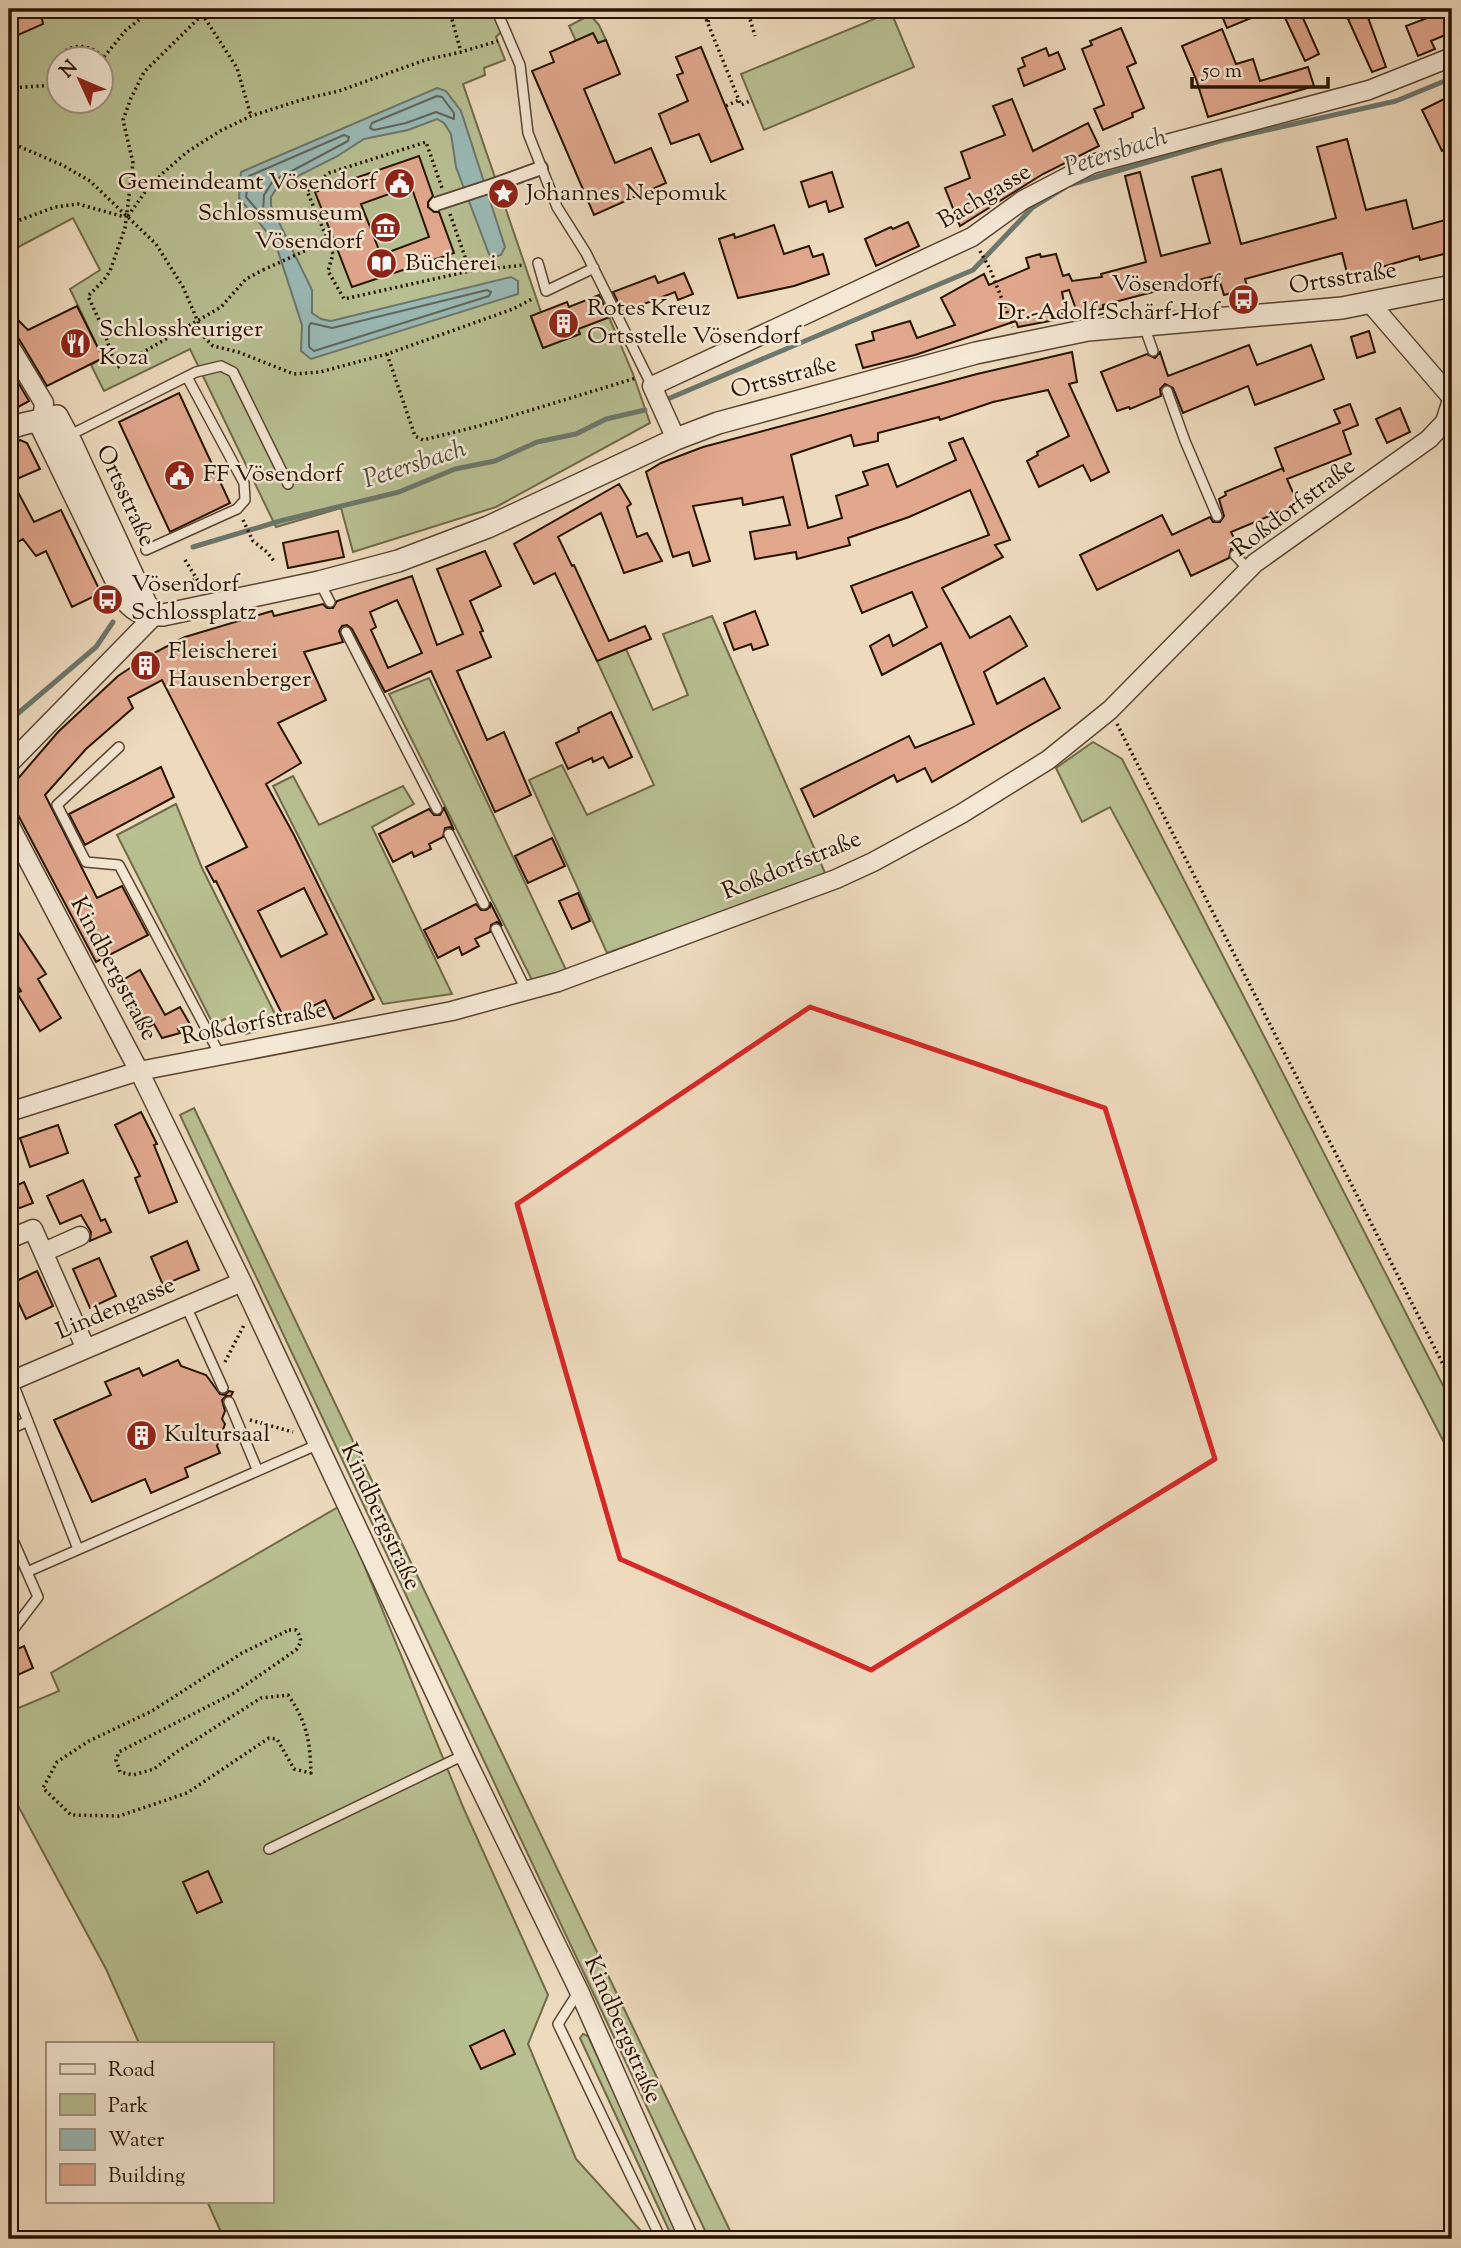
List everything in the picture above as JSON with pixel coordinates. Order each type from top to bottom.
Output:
[{"type":"street","name":"Bachgasse","points":[[649,380],[972,237],[1023,200],[1093,164],[1369,90],[1452,57]]},
{"type":"street","points":[[443,202],[541,168]]},
{"type":"street","name":"Ortsstraße","points":[[38,422],[126,601],[135,611],[155,615],[319,582],[398,561],[488,527],[676,439],[754,412],[1018,344],[1088,330],[1247,318],[1371,304],[1452,286]]},
{"type":"street","name":"Roßdorfstraße","points":[[9,1112],[139,1071],[452,1011],[527,992],[836,878],[873,862],[961,814],[1048,760],[1110,710],[1249,570],[1429,439],[1445,422],[1452,399],[1371,304]]},
{"type":"street","points":[[9,345],[44,403],[38,422]]},
{"type":"street","points":[[649,380],[676,439]]},
{"type":"street","name":"Ortsstraße","points":[[9,429],[21,423],[38,422],[57,416],[146,604],[155,615]]},
{"type":"street","points":[[9,764],[155,615]]},
{"type":"street","name":"Kindbergstraße","points":[[9,824],[139,1071],[254,1306],[464,1755],[579,1991],[689,2239]]},
{"type":"street","points":[[9,1239],[33,1229],[86,1349]]},
{"type":"street","points":[[44,1252],[80,1236]]},
{"type":"street","name":"Lindengasse","points":[[10,1381],[242,1282]]},
{"type":"lane","points":[[496,9],[520,65],[528,133],[557,207],[594,268],[649,380]]},
{"type":"lane","points":[[538,263],[546,292],[594,268]]},
{"type":"lane","points":[[1144,326],[1153,351]]},
{"type":"lane","points":[[68,436],[196,372],[221,366],[233,372],[288,484]]},
{"type":"lane","points":[[146,550],[237,509],[245,500],[244,483],[187,377]]},
{"type":"lane","points":[[1167,391],[1217,516]]},
{"type":"lane","points":[[1235,555],[1249,570]]},
{"type":"lane","points":[[319,582],[330,602]]},
{"type":"lane","points":[[346,632],[437,809]]},
{"type":"lane","points":[[119,747],[57,805],[86,862],[119,865],[220,1055]]},
{"type":"lane","points":[[449,834],[484,904]]},
{"type":"lane","points":[[496,929],[527,992]]},
{"type":"lane","points":[[186,1306],[223,1388]]},
{"type":"lane","points":[[10,1381],[78,1549]]},
{"type":"lane","points":[[229,1402],[257,1469]]},
{"type":"lane","points":[[9,1430],[28,1422]]},
{"type":"lane","points":[[27,1572],[319,1444]]},
{"type":"lane","points":[[9,1531],[38,1597],[9,1635]]},
{"type":"lane","points":[[269,1849],[464,1755]]},
{"type":"lane","points":[[579,1991],[558,2024],[661,2239]]},
{"type":"path","points":[[113,46],[126,30],[152,9]]},
{"type":"path","points":[[199,9],[237,68],[251,117]]},
{"type":"path","points":[[449,9],[461,52]]},
{"type":"path","points":[[702,9],[741,105],[752,100]]},
{"type":"path","points":[[708,24],[712,9]]},
{"type":"path","points":[[747,9],[755,36]]},
{"type":"path","points":[[202,15],[144,72],[123,120],[133,163],[127,217],[110,271],[88,296],[104,331],[116,368],[221,307],[246,279],[333,238]]},
{"type":"path","points":[[127,217],[145,192],[187,152],[220,131],[304,99],[339,91],[425,60],[508,38]]},
{"type":"path","points":[[9,88],[46,88]]},
{"type":"path","points":[[726,106],[739,100]]},
{"type":"path","points":[[9,142],[62,165],[90,181],[156,244],[183,287],[205,338],[213,346],[238,352],[294,374],[320,372],[387,354],[513,309],[546,292]]},
{"type":"path","points":[[326,236],[307,191],[329,173],[426,142],[443,202],[470,271]]},
{"type":"path","points":[[9,224],[55,207],[78,204],[127,217]]},
{"type":"path","points":[[330,247],[333,254],[328,271],[344,299],[470,271],[525,265]]},
{"type":"path","points":[[982,256],[990,270],[1018,344]]},
{"type":"path","points":[[387,354],[415,436],[423,440],[649,380]]},
{"type":"path","points":[[247,528],[251,536],[275,561]]},
{"type":"path","points":[[184,589],[183,582],[198,582],[185,560]]},
{"type":"path","points":[[1126,740],[1452,1382]]},
{"type":"path","points":[[218,1377],[254,1306]]},
{"type":"path","points":[[234,1416],[293,1432],[319,1444]]},
{"type":"path","points":[[289,1630],[296,1630],[301,1636],[301,1644],[296,1650],[234,1693],[119,1752],[116,1760],[120,1772],[133,1775],[154,1769],[261,1698],[288,1695],[299,1710],[310,1741],[311,1773],[294,1769],[277,1739],[269,1738],[187,1793],[119,1816],[71,1815],[43,1788],[57,1762],[89,1741],[152,1711],[242,1653],[289,1630]]},
{"type":"highlighted area","points":[[810,1007],[1105,1108],[1215,1459],[871,1670],[620,1559],[517,1204]]},
{"type":"green space","points":[[9,9],[491,9],[501,32],[496,37],[505,60],[484,68],[485,75],[463,84],[541,312],[531,317],[543,348],[580,334],[578,329],[609,317],[650,423],[496,507],[353,552],[341,508],[276,527],[190,349],[104,391],[91,365],[103,358],[70,289],[100,270],[73,218],[9,252]]},
{"type":"green space","points":[[891,12],[914,67],[764,130],[741,74]]},
{"type":"green space","points":[[586,17],[592,17],[599,25],[606,40],[598,43],[593,33],[576,41],[569,26]]},
{"type":"green space","points":[[712,616],[826,875],[607,953],[529,780],[562,765],[587,815],[654,785],[597,661],[626,649],[653,710],[688,695],[663,634]]},
{"type":"green space","points":[[429,678],[566,970],[533,982],[389,694]]},
{"type":"green space","points":[[1093,742],[1122,759],[1452,1403],[1452,1458],[1251,1068],[1110,807],[1082,822],[1056,768]]},
{"type":"green space","points":[[293,776],[319,825],[403,786],[414,804],[372,827],[452,994],[383,1004],[273,786]]},
{"type":"green space","points":[[176,804],[202,868],[280,1024],[246,1034],[241,1023],[234,1025],[228,1018],[213,1024],[117,835]]},
{"type":"green space","points":[[194,1108],[734,2239],[709,2239],[180,1115]]},
{"type":"green space","points":[[340,1506],[463,1807],[548,1995],[528,2044],[576,2159],[642,2232],[645,2239],[224,2239],[207,2202],[273,2202],[273,2042],[139,2042],[106,1969],[9,1789],[9,1712],[59,1691],[51,1673]]},
{"type":"green space","points":[[583,2034],[588,2036],[682,2239],[673,2239],[580,2038]]},
{"type":"water","points":[[437,88],[446,91],[461,111],[505,247],[501,255],[493,257],[489,254],[456,167],[451,134],[444,123],[437,119],[408,130],[364,139],[336,157],[278,186],[271,197],[271,206],[312,290],[312,313],[331,321],[511,277],[518,281],[518,294],[311,359],[301,351],[302,325],[275,242],[239,198],[241,172]]},
{"type":"building","points":[[9,9],[40,9],[43,24],[9,39]]},
{"type":"building","points":[[1219,9],[1273,9],[1227,28]]},
{"type":"building","points":[[1281,9],[1299,9],[1319,54],[1305,61]]},
{"type":"building","points":[[1427,9],[1452,9],[1452,32],[1431,41],[1435,49],[1418,56],[1406,26],[1430,17]]},
{"type":"building","points":[[1366,12],[1386,67],[1372,72],[1348,19]]},
{"type":"building","points":[[1121,28],[1136,63],[1127,67],[1144,108],[1132,113],[1133,117],[1103,130],[1094,109],[1104,105],[1082,49],[1092,45],[1090,41]]},
{"type":"building","points":[[1222,29],[1236,64],[1253,59],[1260,81],[1308,67],[1314,86],[1208,117],[1182,46]]},
{"type":"building","points":[[593,33],[598,43],[606,40],[620,74],[584,89],[615,163],[651,148],[666,183],[594,215],[532,71],[554,62],[550,52]]},
{"type":"building","points":[[701,47],[743,149],[711,162],[699,134],[671,144],[659,114],[688,101],[677,75],[683,73],[676,57]]},
{"type":"building","points":[[1046,48],[1049,56],[1058,52],[1065,69],[1024,86],[1018,69],[1025,66],[1022,58]]},
{"type":"building","points":[[1452,95],[1452,146],[1442,151],[1422,110]]},
{"type":"building","points":[[1012,99],[1033,151],[1088,123],[1099,146],[1043,174],[960,226],[945,188],[970,178],[961,152],[1005,135],[993,106]]},
{"type":"building","points":[[1347,139],[1366,210],[1406,200],[1413,229],[1452,218],[1452,252],[1420,260],[1419,256],[1348,277],[1342,253],[1245,279],[1248,289],[1224,295],[1218,275],[1103,305],[1103,309],[1077,312],[1069,290],[1062,292],[1066,313],[1059,314],[1060,319],[1018,327],[1016,321],[915,355],[863,368],[856,345],[874,340],[872,332],[910,321],[917,338],[955,325],[941,298],[984,274],[989,285],[1029,268],[1026,258],[1040,254],[1041,257],[1056,254],[1063,276],[1069,274],[1072,281],[1102,277],[1101,274],[1146,262],[1125,176],[1140,172],[1161,256],[1210,243],[1192,177],[1221,169],[1241,244],[1336,218],[1317,147]]},
{"type":"building","points":[[419,156],[433,196],[428,207],[439,212],[454,253],[352,287],[315,192]],"holes":[[[411,186],[429,237],[381,255],[361,204]]]},
{"type":"building","points":[[832,172],[843,207],[829,212],[826,201],[809,207],[801,182]]},
{"type":"building","points":[[908,222],[919,246],[876,266],[865,239]]},
{"type":"building","points":[[774,225],[784,254],[809,246],[813,257],[823,254],[829,274],[794,286],[738,298],[719,239],[734,234],[735,238]]},
{"type":"building","points":[[684,273],[693,294],[678,300],[675,292],[623,312],[613,292],[655,276],[658,283]]},
{"type":"building","name":"Rotes Kreuz Ortsstelle Vösendorf","points":[[599,295],[610,317],[578,329],[580,334],[543,348],[531,316],[567,302],[569,307]]},
{"type":"building","name":"Schlossheuriger Koza","points":[[77,306],[103,358],[47,386],[19,339],[9,334],[9,311],[28,330]]},
{"type":"building","points":[[1369,331],[1375,352],[1357,358],[1351,337]]},
{"type":"building","points":[[1249,345],[1257,365],[1311,345],[1324,379],[1255,405],[1248,386],[1183,413],[1173,388],[1165,384],[1160,389],[1161,396],[1130,409],[1129,407],[1117,411],[1101,372],[1147,354],[1155,358],[1160,352],[1168,376]]},
{"type":"building","points":[[1072,352],[1077,382],[1069,384],[1109,472],[1091,481],[1083,465],[1039,487],[1027,461],[1038,455],[1037,452],[1069,436],[1048,390],[993,402],[940,420],[939,417],[878,433],[878,441],[854,446],[851,435],[791,455],[808,528],[842,518],[836,496],[868,485],[863,472],[888,464],[897,487],[956,460],[949,443],[963,438],[1010,540],[995,545],[1003,557],[942,588],[970,638],[1010,616],[1027,646],[984,672],[997,704],[1044,678],[1060,708],[932,782],[925,768],[897,782],[894,775],[814,817],[801,789],[909,736],[915,748],[974,724],[941,643],[882,675],[870,646],[889,635],[893,646],[927,627],[912,592],[862,613],[851,586],[989,535],[970,490],[909,517],[848,538],[850,545],[797,559],[796,552],[755,559],[750,532],[790,525],[783,497],[743,505],[742,498],[693,506],[710,561],[693,566],[689,552],[673,557],[646,472],[661,463],[703,447],[977,374]]},
{"type":"building","points":[[9,367],[29,401],[9,412]]},
{"type":"building","name":"FF Vösendorf","points":[[179,393],[230,503],[170,532],[119,422]]},
{"type":"building","points":[[1350,404],[1358,425],[1343,431],[1351,454],[1287,479],[1298,504],[1231,532],[1240,550],[1231,549],[1229,558],[1191,576],[1179,550],[1097,590],[1080,555],[1162,515],[1172,535],[1210,517],[1213,522],[1220,522],[1224,516],[1219,499],[1226,495],[1225,492],[1283,468],[1275,448],[1340,423],[1334,410]]},
{"type":"building","points":[[1400,408],[1410,432],[1387,443],[1376,419]]},
{"type":"building","points":[[20,440],[27,443],[40,469],[12,481],[34,522],[61,510],[101,593],[72,607],[46,551],[36,556],[23,539],[9,547],[9,446]]},
{"type":"building","points":[[619,484],[631,504],[627,507],[637,537],[647,533],[662,561],[624,573],[601,513],[558,537],[609,641],[645,626],[651,639],[597,661],[555,573],[534,584],[514,544]]},
{"type":"building","points":[[338,531],[344,557],[288,568],[283,543]]},
{"type":"building","points":[[485,551],[501,586],[470,601],[491,657],[457,671],[487,740],[504,732],[531,795],[495,812],[431,671],[385,692],[352,629],[347,625],[342,626],[339,631],[343,642],[304,652],[326,700],[278,723],[301,763],[266,784],[294,835],[374,999],[334,1019],[325,1000],[285,1020],[216,881],[214,882],[206,867],[247,847],[162,680],[128,698],[133,708],[86,749],[45,795],[97,898],[122,886],[148,935],[96,962],[9,798],[9,789],[58,732],[118,676],[185,637],[272,611],[274,616],[323,604],[327,608],[333,608],[337,601],[412,576],[437,645],[463,634],[437,569]],"holes":[[[397,600],[422,653],[388,668],[371,630],[376,627],[370,612]],[[304,888],[327,934],[281,957],[258,911]]]},
{"type":"building","points":[[755,611],[768,645],[753,650],[751,644],[734,650],[724,623]]},
{"type":"building","points":[[611,712],[632,757],[609,768],[603,757],[593,762],[592,758],[568,769],[556,743],[579,732],[578,728]]},
{"type":"building","points":[[161,767],[174,797],[85,845],[69,814]]},
{"type":"building","points":[[444,808],[454,830],[445,828],[443,837],[429,844],[431,849],[414,857],[412,852],[393,862],[379,834],[429,809],[434,815],[440,815]]},
{"type":"building","points":[[552,838],[565,866],[528,883],[515,856]]},
{"type":"building","points":[[578,893],[590,921],[572,929],[559,901]]},
{"type":"building","points":[[490,902],[502,926],[497,922],[491,925],[490,932],[475,939],[479,946],[462,955],[459,947],[438,958],[424,930],[476,904],[481,910],[486,910],[490,907]]},
{"type":"building","points":[[9,918],[46,974],[38,979],[61,1018],[40,1031],[17,993],[21,991],[9,972]]},
{"type":"building","points":[[140,970],[165,1015],[180,1007],[191,1026],[178,1029],[180,1033],[162,1038],[154,1024],[147,1028],[143,1022],[140,1024],[121,991],[125,988],[121,981]]},
{"type":"building","points":[[141,1112],[157,1144],[154,1145],[177,1202],[149,1213],[135,1178],[140,1176],[115,1125]]},
{"type":"building","points":[[58,1125],[68,1153],[30,1167],[20,1138]]},
{"type":"building","points":[[83,1180],[101,1221],[105,1219],[111,1232],[90,1241],[91,1232],[81,1215],[60,1224],[47,1196]]},
{"type":"building","points":[[24,1182],[33,1203],[17,1209],[9,1189]]},
{"type":"building","points":[[187,1241],[199,1270],[163,1285],[151,1257]]},
{"type":"building","points":[[99,1258],[116,1296],[90,1308],[73,1269]]},
{"type":"building","points":[[37,1271],[53,1306],[26,1319],[10,1284]]},
{"type":"building","name":"Kultursaal","points":[[178,1360],[181,1366],[206,1375],[220,1394],[233,1392],[222,1400],[225,1411],[222,1419],[225,1424],[217,1446],[220,1453],[185,1468],[188,1477],[151,1493],[145,1479],[92,1502],[54,1420],[111,1395],[105,1382],[139,1368],[143,1376]]},
{"type":"building","points":[[24,1646],[33,1668],[9,1679],[9,1653]]},
{"type":"building","points":[[208,1871],[222,1902],[197,1913],[183,1882]]},
{"type":"building","points":[[504,2030],[515,2054],[481,2069],[470,2046]]},
{"type":"waterway","name":"Petersbach","points":[[670,398],[973,270],[1032,208],[1069,185],[1223,140],[1396,101],[1452,78]]},
{"type":"waterway","name":"Petersbach","points":[[193,547],[280,521],[399,492],[455,469],[495,461],[537,442],[576,434],[606,419],[645,410]]},
{"type":"waterway","name":"Petersbach","points":[[9,721],[96,647],[113,622]]},
{"type":"place","name":"Gemeindeamt Vösendorf","points":[[400,183]]},
{"type":"place","name":"Johannes Nepomuk","points":[[503,194]]},
{"type":"place","name":"Schlossmuseum Vösendorf","points":[[386,228]]},
{"type":"place","name":"Bücherei","points":[[382,264]]},
{"type":"place","name":"Vösendorf Dr.-Adolf-Schärf-Hof","points":[[1243,299]]},
{"type":"place","name":"Rotes Kreuz Ortsstelle Vösendorf","points":[[564,323]]},
{"type":"place","name":"Schlossheuriger Koza","points":[[76,344]]},
{"type":"place","name":"FF Vösendorf","points":[[180,475]]},
{"type":"place","name":"Vösendorf Schlossplatz","points":[[108,599]]},
{"type":"place","name":"Fleischerei Hausenberger","points":[[145,666]]},
{"type":"place","name":"Kultursaal","points":[[141,1435]]}]
